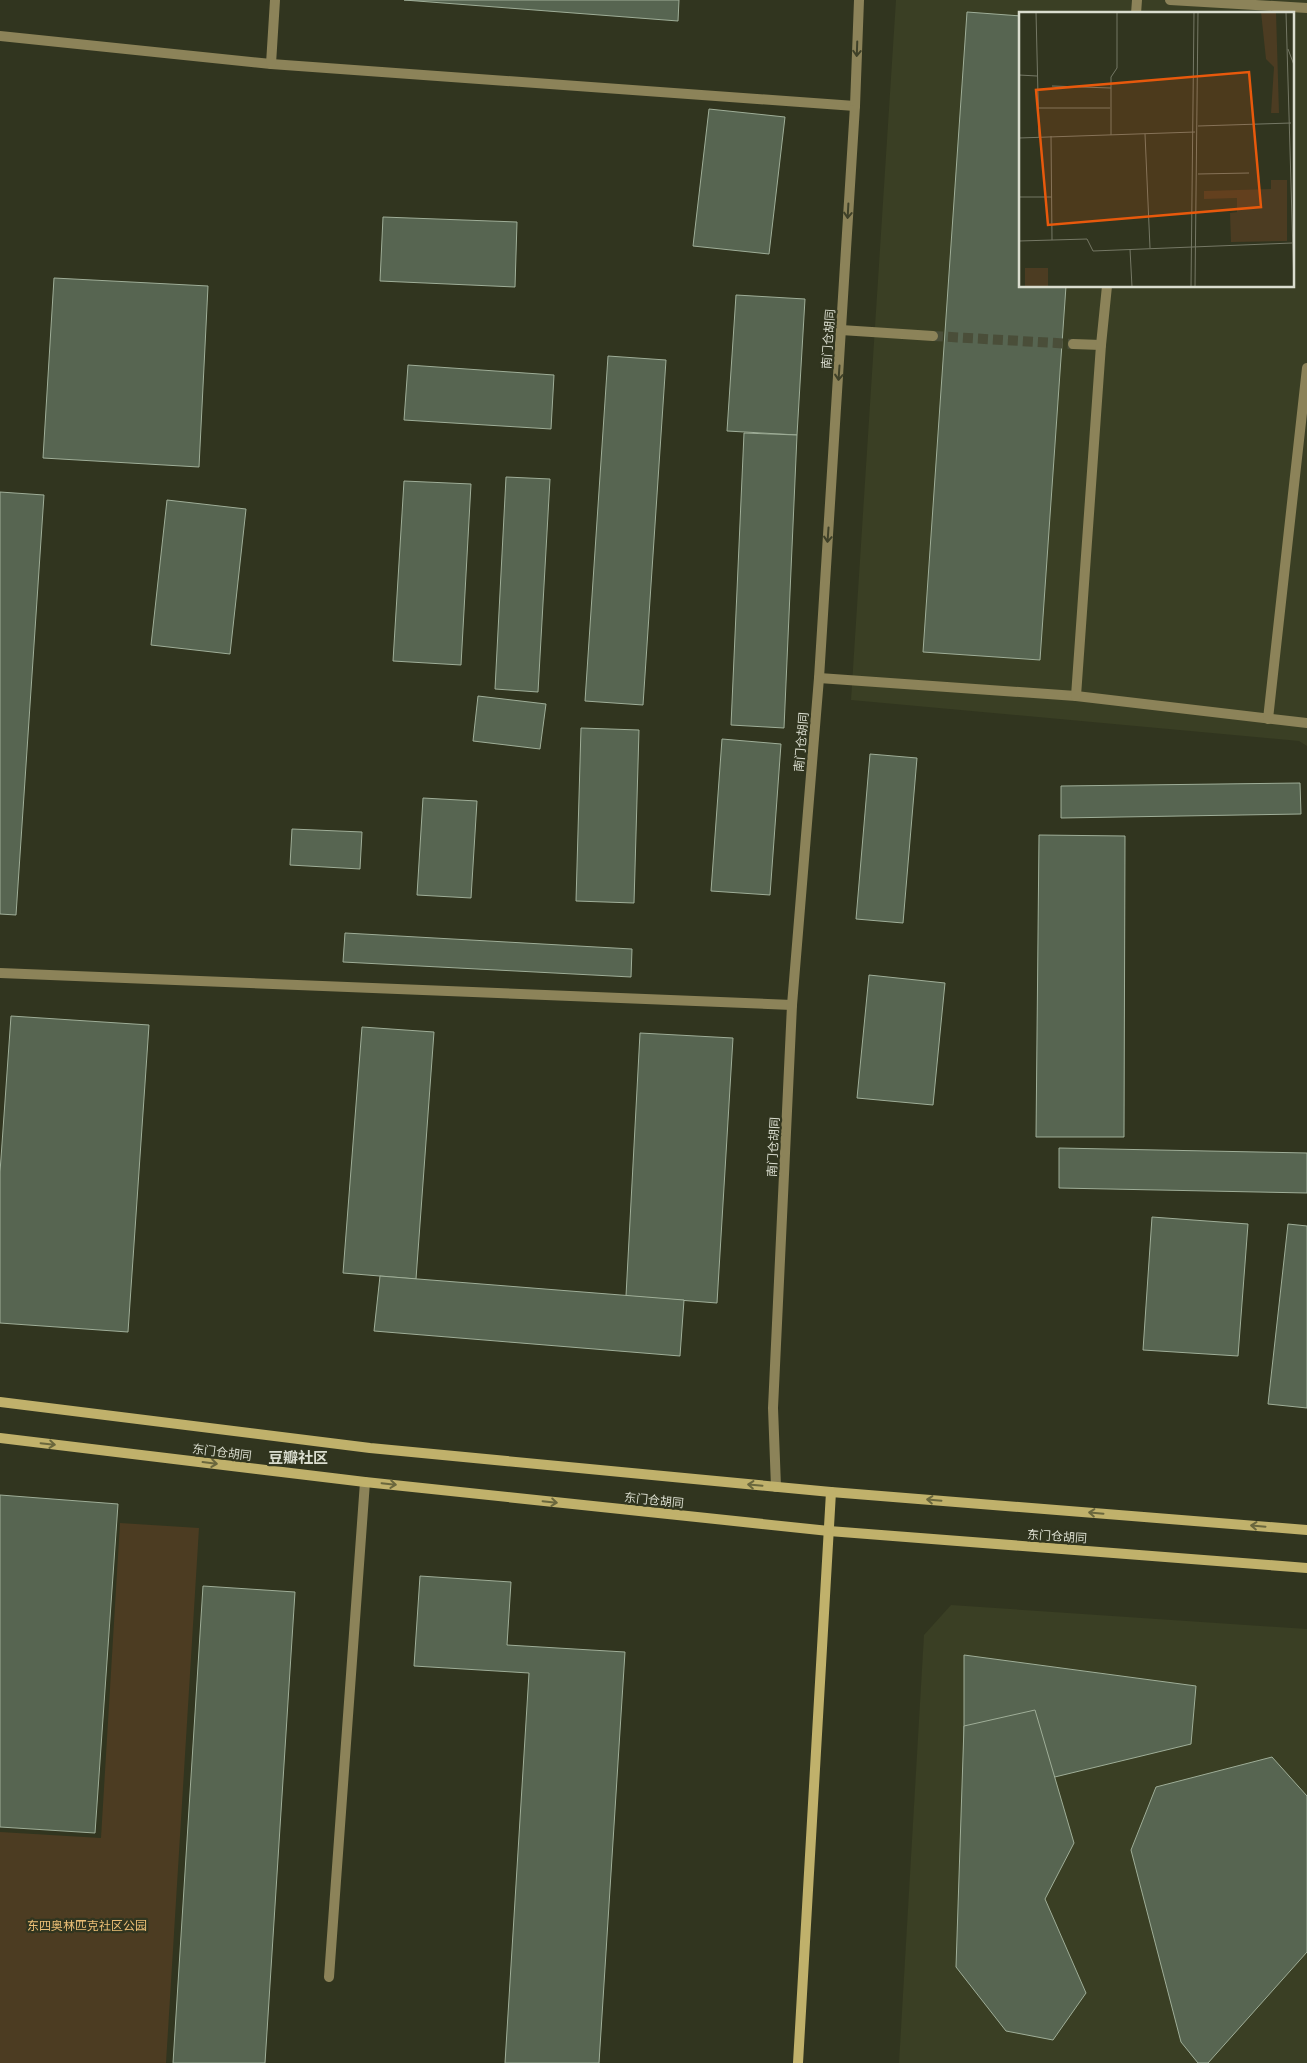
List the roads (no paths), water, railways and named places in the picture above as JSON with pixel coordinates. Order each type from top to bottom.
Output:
[{"type":"street","points":[[270,64],[275,0]]},
{"type":"street","name":"南门仓胡同","points":[[776,1487],[773,1408],[792,1005],[819,678],[842,330],[859,0]]},
{"type":"street","points":[[1170,0],[1307,8]]},
{"type":"street","points":[[0,36],[270,64],[855,106]]},
{"type":"street","points":[[1076,696],[1107,288]]},
{"type":"street","points":[[842,330],[933,336]]},
{"type":"street","points":[[1073,344],[1101,345]]},
{"type":"street","points":[[1268,719],[1307,368]]},
{"type":"street","points":[[819,678],[1076,696],[1307,723]]},
{"type":"street","points":[[0,973],[792,1005]]},
{"type":"street","name":"东门仓胡同","points":[[0,1402],[370,1448],[831,1492],[1307,1530]]},
{"type":"street","name":"东门仓胡同","points":[[0,1438],[365,1482],[829,1531],[1307,1568]]},
{"type":"street","points":[[329,1977],[365,1482]]},
{"type":"street","points":[[798,2063],[831,1492]]},
{"type":"tunnel","points":[[933,336],[1073,344]]},
{"type":"district","name":"豆瓣社区","points":[[298,1457]]},
{"type":"park label","name":"东四奥林匹克社区公园","points":[[87,1925]]}]
